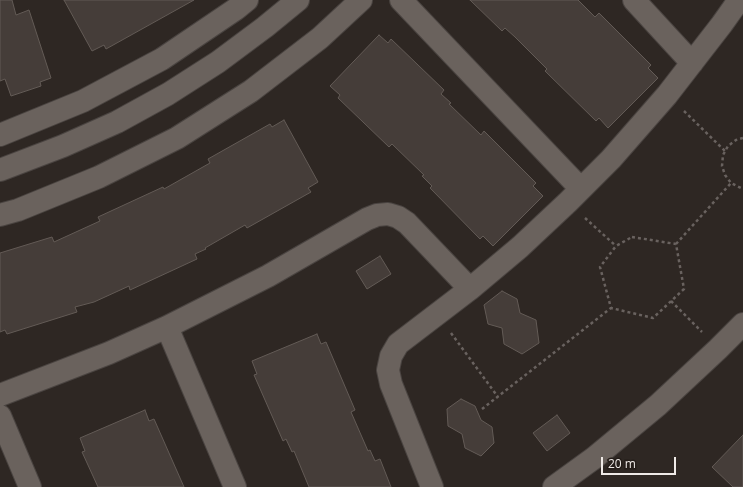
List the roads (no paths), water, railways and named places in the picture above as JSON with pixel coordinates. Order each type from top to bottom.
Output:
[{"type":"street","points":[[0,135],[83,101],[162,59],[247,0]]},
{"type":"street","points":[[0,170],[63,146],[117,122],[168,94],[224,58],[298,0]]},
{"type":"street","points":[[0,215],[18,210],[99,177],[177,138],[251,91],[320,38],[361,0]]},
{"type":"street","points":[[401,0],[574,196]]},
{"type":"street","points":[[634,0],[692,63]]},
{"type":"street","points":[[432,487],[390,384],[388,370],[391,356],[398,344],[438,315],[520,247],[574,196],[640,127],[667,95],[739,0]]},
{"type":"street","points":[[0,395],[109,353],[167,327],[268,276],[366,219],[377,215],[388,214],[398,217],[407,224],[470,289]]},
{"type":"street","points":[[167,327],[235,487]]},
{"type":"street","points":[[554,487],[594,458],[658,405],[741,329]]},
{"type":"street","points":[[0,416],[30,487]]}]
